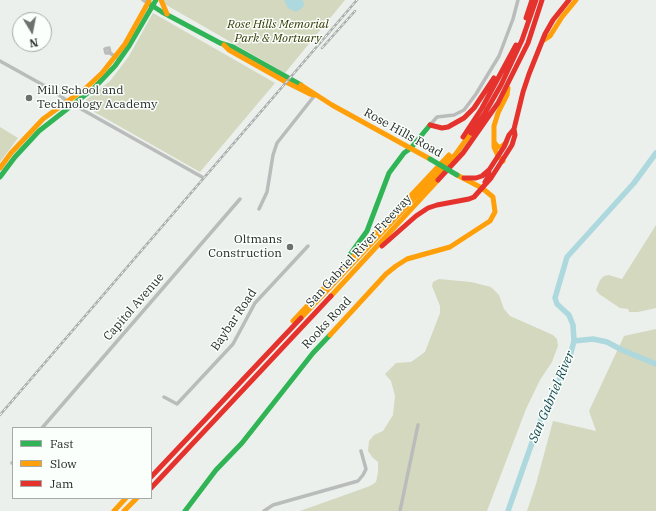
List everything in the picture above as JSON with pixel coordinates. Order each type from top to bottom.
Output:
[{"type":"main road","points":[[114,56],[150,3],[156,0]]},
{"type":"main road","points":[[161,0],[167,15]]},
{"type":"main road","name":"San Gabriel River Freeway","points":[[152,471],[457,146],[482,108],[519,40],[532,0]]},
{"type":"main road","points":[[494,109],[494,102],[526,37],[537,0]]},
{"type":"main road","points":[[152,476],[407,207],[455,154],[485,113],[501,85],[520,44],[537,0]]},
{"type":"main road","name":"San Gabriel River Freeway","points":[[152,487],[463,153],[494,109],[509,82],[528,43],[542,0]]},
{"type":"main road","points":[[354,271],[416,216],[428,208],[437,205],[462,201],[474,197],[491,178],[512,145],[515,135],[514,129],[528,74],[544,40],[545,34],[553,20],[569,0]]},
{"type":"main road","points":[[544,40],[550,36],[562,17],[576,0]]},
{"type":"main road","points":[[11,161],[39,131],[90,84],[131,34],[150,3]]},
{"type":"main road","name":"Rose Hills Road","points":[[150,3],[167,15],[220,43],[233,47],[311,91],[315,96],[482,188]]},
{"type":"main road","points":[[323,289],[367,231],[389,173],[404,153],[430,125],[442,128],[448,127],[464,118],[474,108],[519,40]]},
{"type":"main road","points":[[502,161],[494,147],[494,126],[498,113],[507,95],[509,82]]},
{"type":"main road","points":[[0,168],[24,138],[44,119],[69,103]]},
{"type":"main road","points":[[459,176],[476,178],[482,176],[489,170],[514,129]]},
{"type":"main road","points":[[0,177],[24,142],[24,138]]},
{"type":"main road","points":[[494,142],[498,147],[501,147],[506,143]]},
{"type":"main road","points":[[482,188],[488,177],[489,170]]},
{"type":"main road","name":"Rooks Road","points":[[185,511],[216,470],[242,443],[313,353],[386,274],[407,259],[450,247],[490,222],[495,212],[495,205],[493,197],[482,188]]},
{"type":"main road","points":[[152,482],[382,236],[390,233]]},
{"type":"main road","points":[[114,511],[125,499]]},
{"type":"main road","points":[[119,511],[130,499]]},
{"type":"main road","points":[[124,511],[136,499]]},
{"type":"main road","points":[[130,511],[141,499]]},
{"type":"street","points":[[143,0],[150,3]]},
{"type":"street","points":[[430,125],[437,117],[454,115],[464,110],[476,94],[499,56],[513,19],[518,0]]},
{"type":"street","points":[[0,61],[54,91],[69,103],[202,177]]},
{"type":"street","points":[[259,209],[267,192],[273,155],[277,143],[315,96]]},
{"type":"street","name":"Capitol Avenue","points":[[43,427],[240,199]]},
{"type":"street","name":"Baybar Road","points":[[164,397],[176,404],[233,344],[255,303],[308,246]]},
{"type":"street","points":[[400,511],[418,425]]},
{"type":"street","points":[[264,511],[273,505],[358,481],[366,469],[361,451]]},
{"type":"green space","name":"Rose Hills Memorial Park & Mortuary","points":[[162,0],[345,0],[285,73],[161,2]]},
{"type":"green space","name":"Rose Hills Memorial Park & Mortuary","points":[[153,13],[275,83],[200,172],[82,105],[110,81],[129,56]]},
{"type":"green space","points":[[0,127],[18,138],[0,162]]},
{"type":"green space","points":[[656,225],[656,308],[638,312],[629,312],[628,309],[620,308],[599,294],[596,290],[600,280],[604,276],[609,275],[622,279]]},
{"type":"green space","points":[[439,279],[471,282],[491,287],[499,295],[504,309],[510,316],[553,335],[557,339],[558,346],[552,362],[540,380],[526,409],[487,511],[300,511],[370,486],[376,482],[378,462],[368,451],[369,441],[374,435],[383,431],[393,415],[395,396],[391,381],[385,374],[396,363],[411,362],[425,352],[440,313],[440,306],[432,286],[433,282]]},
{"type":"green space","points":[[656,329],[656,511],[527,511],[553,421],[596,431],[589,411],[624,336]]},
{"type":"water","points":[[284,0],[303,0],[304,5],[296,12],[288,8]]},
{"type":"waterway","name":"San Gabriel River","points":[[508,511],[534,437],[544,412],[569,360],[574,341],[573,325],[569,315],[557,304],[555,298],[567,257],[634,183],[656,153]]},
{"type":"waterway","points":[[574,341],[593,339],[607,342],[656,364]]},
{"type":"railway","points":[[0,415],[357,0]]},
{"type":"railway","points":[[322,48],[355,11]]},
{"type":"traffic: fast","points":[[0,177],[15,157],[39,131],[94,88],[115,66],[129,46],[156,0]]},
{"type":"traffic: fast","points":[[148,3],[220,43],[233,47],[301,85]]},
{"type":"traffic: fast","points":[[411,148],[430,125]]},
{"type":"traffic: fast","points":[[349,256],[367,231],[389,173],[404,153],[411,148]]},
{"type":"traffic: fast","points":[[430,159],[457,175]]},
{"type":"traffic: fast","points":[[185,511],[216,470],[242,443],[313,353],[330,335]]},
{"type":"traffic: slow","points":[[161,0],[167,14]]},
{"type":"traffic: slow","points":[[544,40],[550,36],[562,17],[576,0]]},
{"type":"traffic: slow","points":[[0,168],[11,153],[43,119],[86,88],[102,73],[125,44],[149,1]]},
{"type":"traffic: slow","points":[[224,45],[229,50],[286,82],[315,95]]},
{"type":"traffic: slow","points":[[301,85],[332,105],[430,159]]},
{"type":"traffic: slow","points":[[503,161],[498,156],[494,147],[494,126],[498,113],[507,95],[508,88]]},
{"type":"traffic: slow","points":[[301,318],[455,155],[471,133]]},
{"type":"traffic: slow","points":[[494,142],[498,147],[501,147],[506,143]]},
{"type":"traffic: slow","points":[[293,321],[449,155]]},
{"type":"traffic: slow","points":[[330,335],[386,274],[396,266],[407,259],[450,247],[490,221],[495,212],[493,197],[482,188],[457,175]]},
{"type":"traffic: slow","points":[[331,296],[438,180]]},
{"type":"traffic: slow","points":[[114,511],[125,499]]},
{"type":"traffic: slow","points":[[124,511],[136,499]]},
{"type":"traffic: jam","points":[[526,18],[532,0]]},
{"type":"traffic: jam","points":[[471,133],[485,113],[501,85],[522,40],[536,0]]},
{"type":"traffic: jam","points":[[438,180],[463,153],[498,103],[528,43],[542,0]]},
{"type":"traffic: jam","points":[[482,188],[491,178],[512,145],[515,135],[514,129],[529,74],[545,34],[553,20],[569,0]]},
{"type":"traffic: jam","points":[[463,137],[482,108],[516,45]]},
{"type":"traffic: jam","points":[[430,125],[442,128],[448,127],[464,118],[474,108],[494,78]]},
{"type":"traffic: jam","points":[[485,182],[488,177],[489,170],[514,129]]},
{"type":"traffic: jam","points":[[464,178],[476,178],[482,176],[489,170]]},
{"type":"traffic: jam","points":[[382,246],[416,216],[428,208],[469,199],[474,197],[482,188]]},
{"type":"traffic: jam","points":[[152,487],[331,296]]},
{"type":"traffic: jam","points":[[152,476],[301,318]]},
{"type":"place","name":"Mill School and Technology Academy","points":[[29,98]]},
{"type":"place","name":"Oltmans Construction","points":[[290,247]]}]
